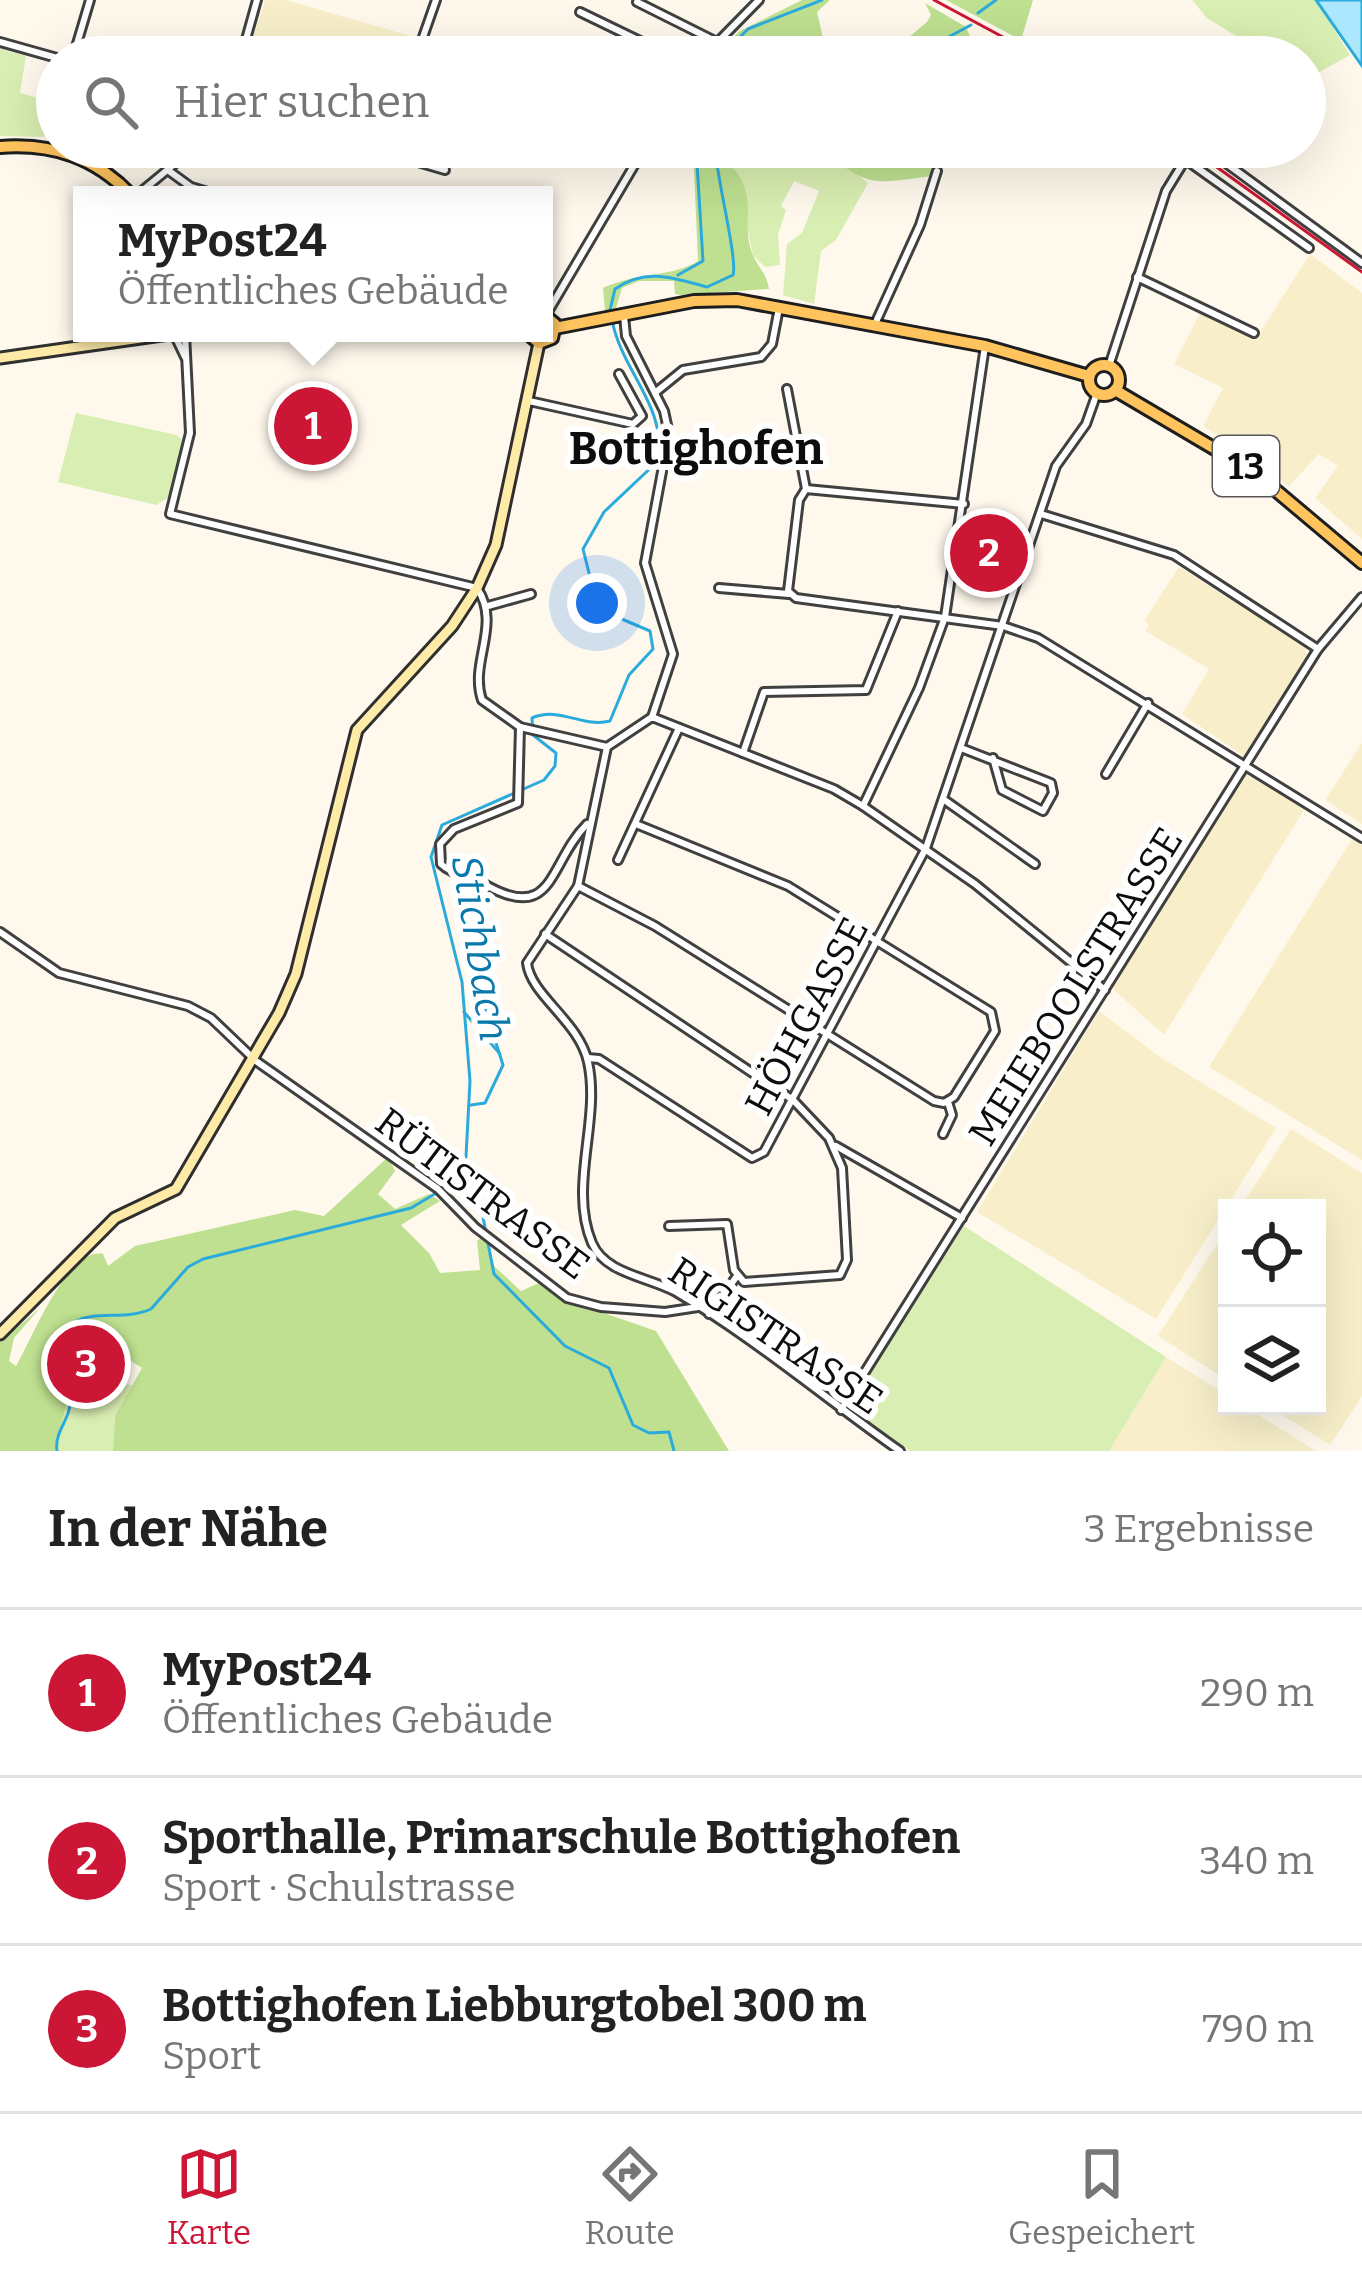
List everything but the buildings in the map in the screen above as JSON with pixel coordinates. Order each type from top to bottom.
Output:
[{"type":"main road","points":[[0,146],[36,147]]},
{"type":"main road","points":[[99,168],[124,186]]},
{"type":"main road","points":[[555,328],[674,305],[737,300],[985,346],[1089,376],[1097,393],[1115,390],[1118,376],[1108,366],[1099,366],[1089,376]]},
{"type":"main road","points":[[674,305],[815,316]]},
{"type":"main road","points":[[553,335],[555,328]]},
{"type":"main road","name":"13","points":[[1115,390],[1254,472],[1362,563]]},
{"type":"street","points":[[80,36],[90,0]]},
{"type":"street","points":[[247,36],[257,0]]},
{"type":"street","points":[[423,36],[436,0]]},
{"type":"street","points":[[720,36],[759,0]]},
{"type":"street","points":[[637,2],[708,36]]},
{"type":"street","points":[[580,12],[630,36]]},
{"type":"street","points":[[0,42],[36,52]]},
{"type":"street","points":[[147,186],[172,168]]},
{"type":"street","points":[[439,168],[445,170]]},
{"type":"street","points":[[553,302],[632,168]]},
{"type":"street","points":[[1108,366],[1166,191],[1180,168]]},
{"type":"street","points":[[1200,168],[1309,248]]},
{"type":"street","points":[[1233,168],[1362,263]]},
{"type":"street","points":[[169,171],[190,186]]},
{"type":"street","points":[[874,328],[920,225],[937,171]]},
{"type":"street","points":[[1137,277],[1254,333]]},
{"type":"street","points":[[656,392],[683,370],[761,357],[772,344],[778,313]]},
{"type":"street","points":[[180,342],[189,365],[190,433],[170,514],[477,588],[488,606],[479,692],[484,704],[524,728],[607,747],[652,717],[673,654],[645,569],[653,506],[670,443],[656,392],[616,317]]},
{"type":"street","points":[[0,358],[96,342]]},
{"type":"street","points":[[0,1334],[115,1218],[176,1189],[254,1058],[296,974],[357,730],[452,626],[477,588],[496,545],[539,343]]},
{"type":"street","points":[[862,806],[919,688],[945,617],[985,346]]},
{"type":"street","points":[[525,400],[633,424],[642,416],[640,408],[619,374]]},
{"type":"street","points":[[787,389],[806,489],[799,500],[789,593]]},
{"type":"street","name":"HÖHGASSE","points":[[587,1058],[599,1059],[752,1158],[764,1152],[926,848],[1058,462],[1083,428],[1097,393]]},
{"type":"street","points":[[806,489],[964,504]]},
{"type":"street","points":[[1041,514],[1174,555],[1318,649]]},
{"type":"street","points":[[719,588],[789,593],[1003,626],[1058,647],[1362,838]]},
{"type":"street","points":[[488,606],[532,594]]},
{"type":"street","name":"MEIEBOOLSTRASSE","points":[[841,1410],[1318,649],[1362,597]]},
{"type":"street","points":[[743,752],[764,692],[866,690],[898,611]]},
{"type":"street","points":[[1106,774],[1148,703]]},
{"type":"street","points":[[652,717],[862,806],[926,848],[1105,990]]},
{"type":"street","points":[[524,728],[515,805],[446,836],[441,864],[509,899],[523,900],[546,887],[589,821]]},
{"type":"street","points":[[618,860],[679,728]]},
{"type":"street","name":"RIGISTRASSE","points":[[607,747],[578,886],[528,957],[529,973],[566,1016],[587,1058],[592,1095],[584,1209],[591,1242],[609,1264],[709,1314],[900,1451]]},
{"type":"street","points":[[961,748],[993,758],[1052,783],[1046,808],[1036,811],[999,787],[993,758]]},
{"type":"street","points":[[944,799],[1036,864]]},
{"type":"street","points":[[636,824],[788,886],[996,1018],[995,1030],[948,1102]]},
{"type":"street","points":[[578,886],[623,907],[934,1101],[948,1102]]},
{"type":"street","name":"RÜTISTRASSE","points":[[0,932],[71,978],[200,1011],[254,1058],[440,1191],[481,1232],[554,1290],[584,1304],[665,1312],[698,1307]]},
{"type":"street","points":[[545,934],[793,1100],[834,1146],[844,1192],[844,1271],[748,1282],[736,1276]]},
{"type":"street","points":[[943,1134],[952,1114],[948,1102]]},
{"type":"street","points":[[834,1146],[844,1146],[962,1218]]},
{"type":"street","points":[[669,1226],[727,1224],[736,1276],[709,1314]]},
{"type":"shaded area","points":[[265,0],[286,0],[411,36],[254,36]]},
{"type":"shaded area","points":[[1310,254],[1362,293],[1362,539],[1315,498],[1338,466],[1319,454],[1289,486],[1203,426],[1223,388],[1174,364],[1200,313],[1255,340]]},
{"type":"shaded area","points":[[1179,567],[1305,646],[1306,658],[1244,756],[1182,714],[1209,669],[1145,631],[1149,625],[1144,621]]},
{"type":"shaded area","points":[[1362,743],[1362,824],[1325,800]]},
{"type":"shaded area","points":[[1245,774],[1306,807],[1164,1035],[1112,988]]},
{"type":"shaded area","points":[[1352,839],[1362,845],[1362,1160],[1209,1067]]},
{"type":"shaded area","points":[[1099,1011],[1163,1059],[1276,1128],[1231,1199],[1218,1199],[1218,1220],[1156,1319],[977,1212]]},
{"type":"shaded area","points":[[1291,1129],[1362,1173],[1362,1396],[1330,1445],[1282,1415],[1326,1415],[1326,1199],[1246,1199]]},
{"type":"shaded area","points":[[1218,1243],[1218,1374],[1158,1336]]},
{"type":"shaded area","points":[[1166,1357],[1218,1389],[1218,1415],[1258,1415],[1316,1451],[1109,1451]]},
{"type":"green space","points":[[802,0],[830,0],[817,12],[823,36],[735,36]]},
{"type":"green space","points":[[946,0],[1033,0],[1022,36],[1014,36]]},
{"type":"green space","points":[[1192,0],[1316,0],[1350,55],[1326,68],[1326,36],[1236,36],[1207,18]]},
{"type":"green space","points":[[925,3],[966,27],[970,36],[910,36],[931,15]]},
{"type":"green space","points":[[0,49],[26,56],[20,93],[36,97],[36,137],[0,136]]},
{"type":"green space","points":[[694,168],[733,168],[745,188],[749,243],[769,289],[680,295],[675,294],[674,281],[639,281],[622,288],[616,308],[605,311],[603,288],[698,261]]},
{"type":"green space","points":[[734,168],[849,168],[868,183],[836,240],[821,251],[814,304],[783,295],[787,244],[802,233],[819,191],[794,181],[781,206],[786,210],[778,235],[780,265],[765,267],[753,255]]},
{"type":"green space","points":[[846,168],[934,168],[932,176],[885,181]]},
{"type":"green space","points":[[76,413],[177,435],[184,442],[168,498],[156,505],[58,482]]},
{"type":"green space","points":[[388,1157],[395,1171],[378,1194],[395,1209],[429,1194],[440,1201],[401,1225],[429,1253],[440,1273],[480,1270],[477,1241],[484,1235],[494,1266],[521,1291],[539,1283],[575,1303],[656,1331],[729,1451],[113,1451],[115,1416],[142,1368],[113,1349],[78,1336],[71,1344],[53,1344],[52,1363],[66,1405],[55,1451],[0,1451],[0,1342],[40,1308],[14,1338],[9,1361],[16,1366],[52,1297],[77,1264],[90,1255],[103,1254],[108,1266],[135,1246],[295,1210],[324,1216]]},
{"type":"green space","points":[[964,1226],[1166,1357],[1109,1451],[910,1451],[847,1408]]},
{"type":"green space","points":[[59,1372],[102,1374],[102,1381],[133,1385],[115,1416],[113,1451],[55,1451],[66,1405]]},
{"type":"water","points":[[1316,0],[1362,0],[1362,66]]},
{"type":"waterway","points":[[741,36],[822,0]]},
{"type":"waterway","name":"Stichbach","points":[[978,13],[996,0]]},
{"type":"waterway","name":"Stichbach","points":[[950,36],[971,25]]},
{"type":"waterway","points":[[678,275],[703,261],[697,168]]},
{"type":"waterway","name":"Stichbach","points":[[610,310],[615,289],[638,278],[660,276],[707,287],[733,275],[718,168]]},
{"type":"waterway","name":"Stichbach","points":[[612,320],[656,421],[659,460],[604,512],[583,549],[598,609],[650,631],[653,649],[629,675],[610,721],[552,714],[532,718],[533,735],[556,753],[555,766],[544,780],[442,825],[431,857],[462,982],[470,1081],[465,1175],[481,1207],[494,1274],[565,1346],[609,1368],[633,1425],[649,1433],[669,1432],[674,1451]]},
{"type":"waterway","points":[[471,1105],[485,1103],[503,1065],[484,1005],[483,927]]},
{"type":"waterway","points":[[464,1012],[500,1054]]},
{"type":"waterway","points":[[57,1451],[70,1405],[61,1366],[63,1341],[69,1327],[79,1320],[151,1309],[188,1267],[203,1259],[411,1208],[463,1177]]},
{"type":"railway","points":[[934,0],[1001,36]]},
{"type":"railway","points":[[1218,168],[1362,272]]},
{"type":"place","name":"MyPost24","points":[[313,426]]},
{"type":"place","name":"Sporthalle, Primarschule Bottighofen","points":[[989,553]]},
{"type":"place","name":"Bottighofen Liebburgtobel 300 m","points":[[86,1364]]},
{"type":"district","name":"Bottighofen","points":[[696,448]]}]
